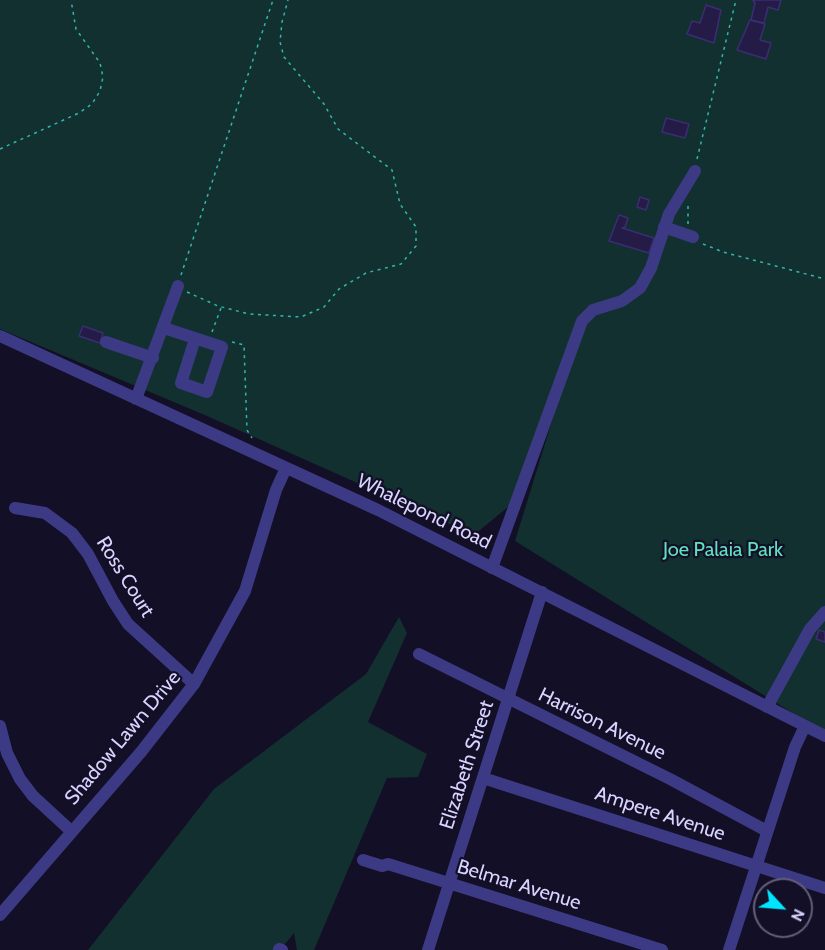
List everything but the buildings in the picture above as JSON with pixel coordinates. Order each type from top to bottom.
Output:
[{"type":"street","points":[[492,568],[582,321],[592,310],[622,301],[640,288],[651,268],[664,227],[680,193],[695,171]]},
{"type":"street","points":[[664,227],[693,237]]},
{"type":"street","points":[[136,399],[178,286]]},
{"type":"street","points":[[164,328],[195,339]]},
{"type":"street","name":"Whalepond Road","points":[[0,336],[378,510],[825,736]]},
{"type":"street","points":[[106,342],[153,358]]},
{"type":"street","name":"Shadow Lawn Drive","points":[[0,915],[148,744],[194,684],[246,591],[276,490],[286,468]]},
{"type":"street","name":"Ross Court","points":[[15,508],[45,513],[72,532],[88,554],[128,624],[194,684]]},
{"type":"street","name":"Elizabeth Street","points":[[428,950],[542,592]]},
{"type":"street","points":[[767,706],[810,628],[825,612]]},
{"type":"street","name":"Harrison Avenue","points":[[419,654],[670,779],[767,831]]},
{"type":"street","points":[[0,726],[7,753],[20,779],[33,796],[71,831]]},
{"type":"street","points":[[729,950],[795,747],[805,726]]},
{"type":"street","name":"Ampere Avenue","points":[[483,778],[825,888]]},
{"type":"street","name":"Belmar Avenue","points":[[363,860],[449,884],[662,950]]},
{"type":"path","points":[[0,149],[79,113],[92,104],[100,92],[103,77],[100,63],[76,29],[71,0]]},
{"type":"path","points":[[273,0],[178,286],[221,307],[265,316],[293,318],[309,315],[324,307],[339,289],[366,273],[401,264],[416,246],[416,227],[400,204],[392,170],[338,129],[324,104],[285,57],[280,42],[288,0]]},
{"type":"path","points":[[695,171],[700,140],[736,0]]},
{"type":"path","points":[[690,201],[687,219],[693,237],[704,245],[825,279]]},
{"type":"path","points":[[211,335],[221,307]]},
{"type":"path","points":[[233,342],[244,345],[247,430],[252,438]]},
{"type":"green space","name":"Joe Palaia Park","points":[[0,0],[825,0],[825,733],[515,541],[556,408],[508,507],[474,535],[207,416],[0,329]]},
{"type":"green space","points":[[399,617],[407,633],[368,722],[427,754],[418,777],[387,778],[314,950],[297,950],[294,933],[280,950],[88,950],[214,789],[366,674]]}]
